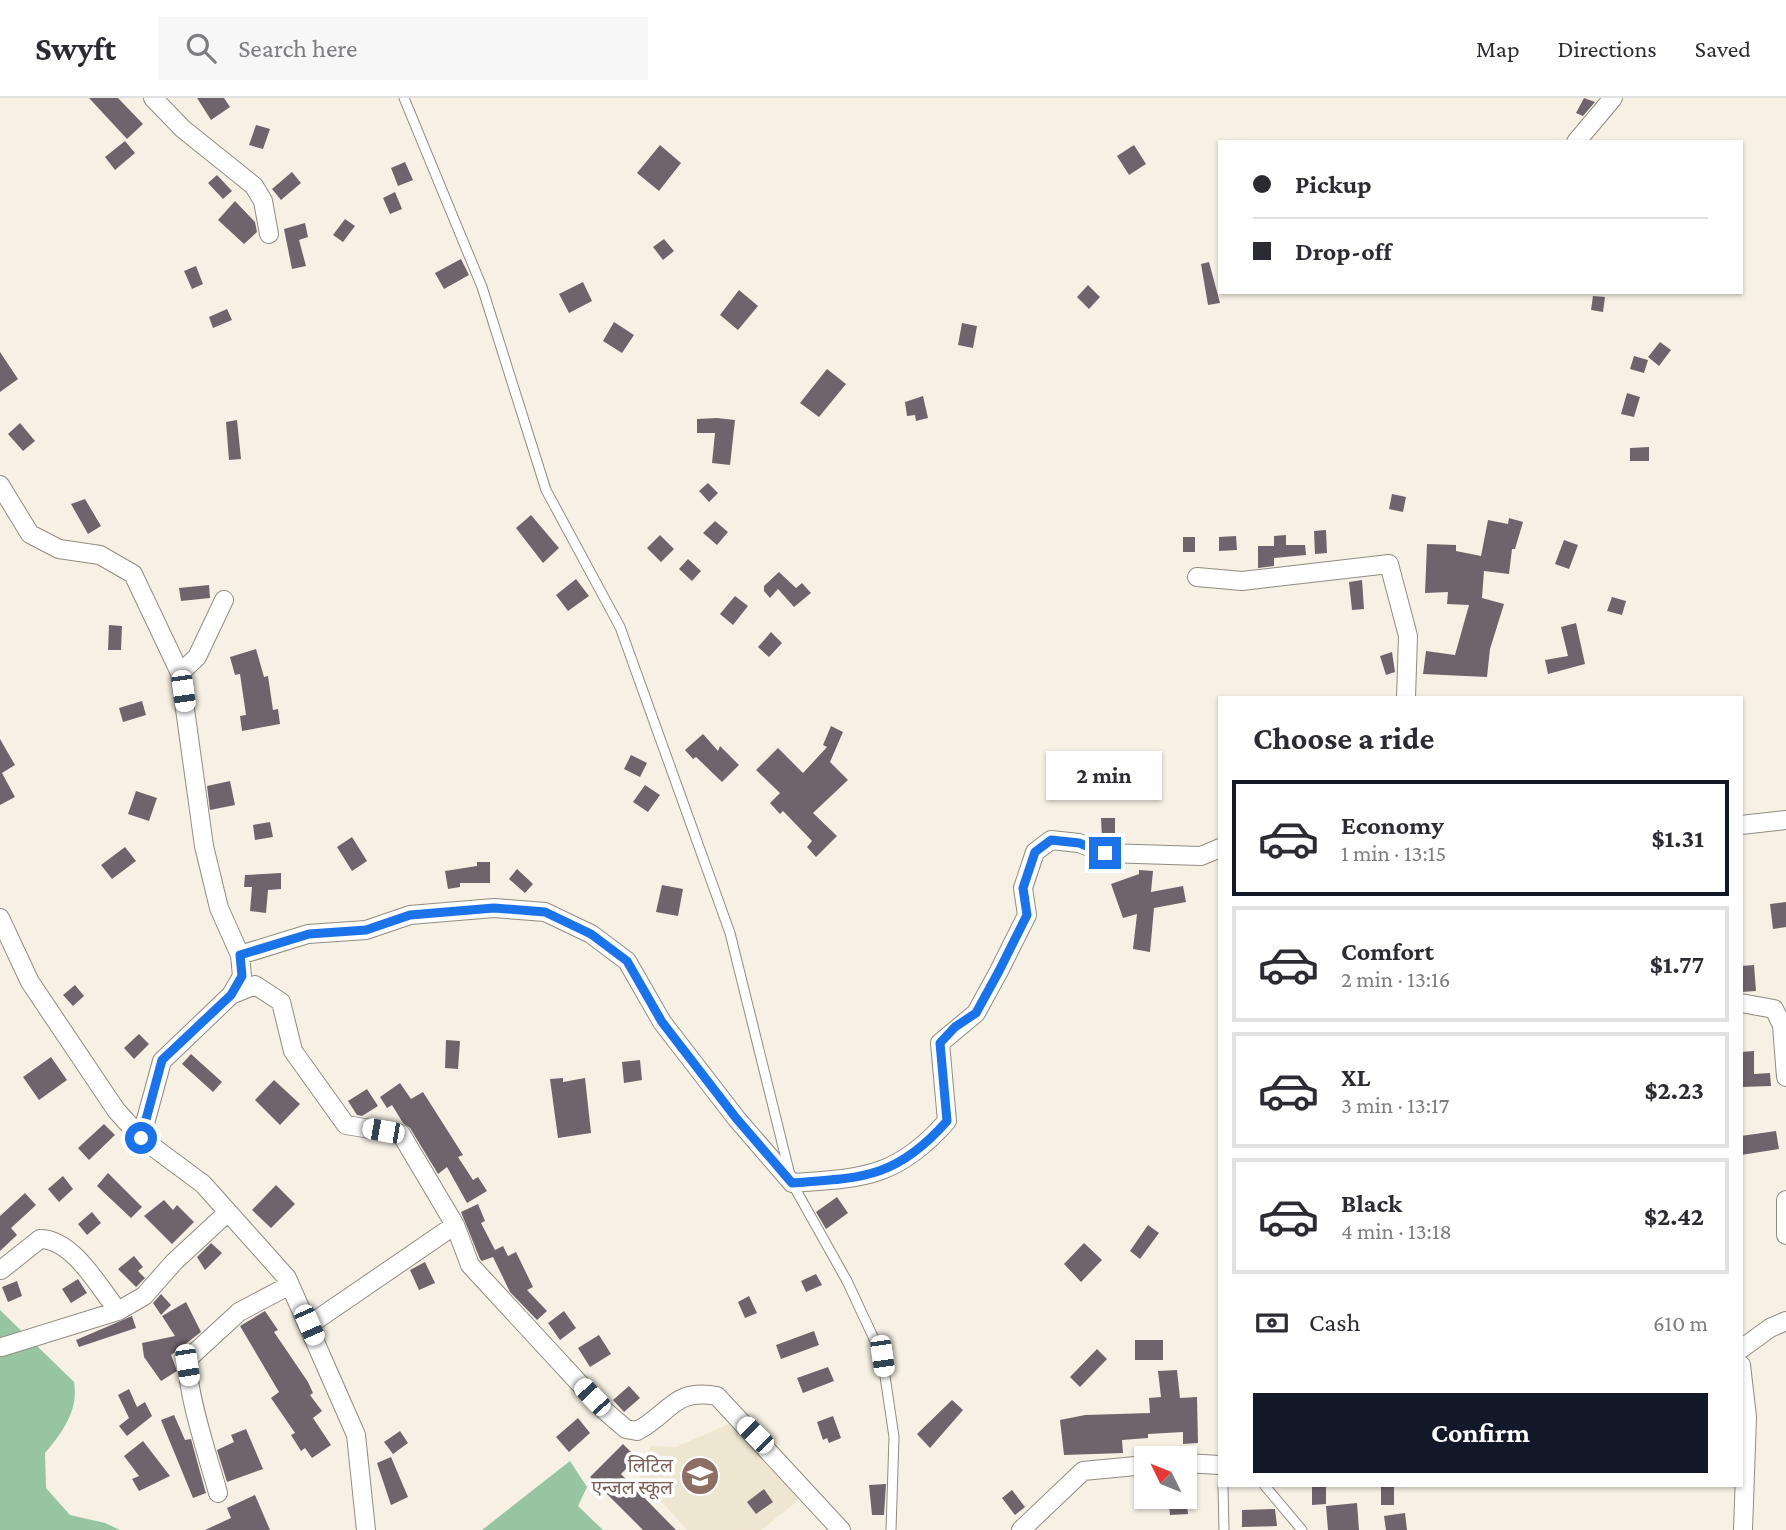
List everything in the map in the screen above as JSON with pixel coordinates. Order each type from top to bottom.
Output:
[{"type":"street","points":[[153,98],[183,129],[254,186],[263,201],[269,234]]},
{"type":"street","points":[[1578,140],[1613,98]]},
{"type":"street","points":[[0,485],[30,534],[59,549],[100,555],[133,574],[180,673],[204,846],[219,908],[240,955],[242,976],[231,995],[162,1060],[141,1138]]},
{"type":"street","points":[[1197,577],[1242,581],[1389,564],[1408,636],[1406,696]]},
{"type":"street","points":[[180,673],[197,657],[224,600]]},
{"type":"street","points":[[1743,825],[1786,820]]},
{"type":"street","points":[[240,955],[309,934],[366,930],[410,915],[494,908],[545,912],[591,934],[627,961],[662,1022],[736,1118],[792,1183],[856,1179],[895,1166],[925,1146],[947,1121],[940,1043],[955,1027],[976,1013],[1027,915],[1023,888],[1035,852],[1051,840],[1079,843],[1105,853],[1201,856],[1218,849]]},
{"type":"street","points":[[0,918],[30,982],[116,1110],[141,1138],[203,1184],[290,1286],[356,1435],[366,1530]]},
{"type":"street","points":[[231,995],[256,985],[281,1002],[293,1051],[346,1125],[401,1134],[456,1226],[470,1265],[604,1410],[626,1429],[637,1431],[683,1396],[702,1393],[717,1396],[841,1530]]},
{"type":"street","points":[[1743,1003],[1774,1009],[1782,1025],[1786,1077]]},
{"type":"street","points":[[1786,1200],[1786,1235]]},
{"type":"street","points":[[2,1347],[118,1311],[145,1296],[174,1262],[228,1212]]},
{"type":"street","points":[[309,1325],[456,1226]]},
{"type":"street","points":[[1,1270],[40,1239],[48,1239],[62,1245],[118,1311]]},
{"type":"street","points":[[218,1493],[191,1387],[187,1365],[189,1358],[239,1312],[290,1286]]},
{"type":"street","points":[[1743,1348],[1770,1328],[1786,1321]]},
{"type":"street","points":[[1743,1382],[1747,1417],[1743,1530]]},
{"type":"street","points":[[1197,1464],[1218,1465]]},
{"type":"street","points":[[1021,1530],[1083,1471],[1134,1466]]},
{"type":"lane","points":[[404,98],[482,287],[546,489],[620,627],[712,882],[730,933],[792,1183],[847,1281],[882,1356],[894,1437],[891,1530]]},
{"type":"lane","points":[[1223,1487],[1224,1530]]},
{"type":"lane","points":[[1266,1487],[1302,1530]]},
{"type":"shaded area","points":[[731,1423],[799,1500],[761,1530],[687,1530],[636,1473],[651,1446],[676,1447]]},
{"type":"green space","points":[[0,1310],[74,1382],[72,1411],[63,1429],[45,1453],[46,1488],[70,1515],[105,1523],[120,1530],[0,1530]]},
{"type":"green space","points":[[570,1461],[587,1487],[578,1506],[603,1530],[482,1530]]},
{"type":"building","points":[[89,98],[118,98],[143,124],[127,139]]},
{"type":"building","points":[[197,98],[224,98],[230,107],[211,120]]},
{"type":"building","points":[[1584,98],[1595,102],[1583,116],[1576,113]]},
{"type":"building","points":[[256,125],[270,129],[263,149],[249,145]]},
{"type":"building","points":[[125,141],[135,153],[115,170],[105,157]]},
{"type":"building","points":[[660,145],[681,163],[659,191],[637,173]]},
{"type":"building","points":[[1134,145],[1146,164],[1129,175],[1117,156]]},
{"type":"building","points":[[405,162],[413,180],[398,186],[391,168]]},
{"type":"building","points":[[292,172],[301,183],[281,200],[272,189]]},
{"type":"building","points":[[217,175],[232,191],[223,199],[208,183]]},
{"type":"building","points":[[395,192],[402,209],[390,214],[383,198]]},
{"type":"building","points":[[235,201],[255,222],[257,232],[244,244],[218,220]]},
{"type":"building","points":[[345,219],[355,226],[343,242],[333,235]]},
{"type":"building","points":[[305,223],[308,237],[299,240],[306,266],[292,269],[284,229]]},
{"type":"building","points":[[664,239],[674,251],[663,260],[653,247]]},
{"type":"building","points":[[461,259],[469,275],[444,289],[435,273]]},
{"type":"building","points":[[1209,262],[1220,303],[1208,305],[1201,264]]},
{"type":"building","points":[[196,266],[203,284],[192,289],[184,271]]},
{"type":"building","points":[[583,282],[592,301],[569,313],[559,294]]},
{"type":"building","points":[[1088,285],[1100,297],[1089,309],[1077,297]]},
{"type":"building","points":[[739,290],[758,306],[738,330],[720,315]]},
{"type":"building","points":[[1593,296],[1605,297],[1603,312],[1591,310]]},
{"type":"building","points":[[227,309],[232,320],[213,328],[209,317]]},
{"type":"building","points":[[614,322],[634,335],[622,353],[603,341]]},
{"type":"building","points":[[962,323],[977,326],[973,348],[958,345]]},
{"type":"building","points":[[1660,342],[1671,350],[1659,366],[1648,357]]},
{"type":"building","points":[[0,352],[18,379],[0,392]]},
{"type":"building","points":[[1634,356],[1648,360],[1644,373],[1630,369]]},
{"type":"building","points":[[827,369],[846,384],[819,417],[800,403]]},
{"type":"building","points":[[1627,393],[1640,397],[1634,417],[1621,414]]},
{"type":"building","points":[[923,396],[928,418],[916,421],[915,415],[907,416],[905,402]]},
{"type":"building","points":[[697,419],[735,420],[730,465],[712,463],[715,433],[697,433]]},
{"type":"building","points":[[237,420],[241,459],[229,460],[226,422]]},
{"type":"building","points":[[20,423],[35,441],[23,451],[8,434]]},
{"type":"building","points":[[1649,447],[1649,461],[1630,461],[1630,448]]},
{"type":"building","points":[[708,483],[718,493],[709,502],[699,491]]},
{"type":"building","points":[[1392,494],[1406,497],[1403,512],[1389,509]]},
{"type":"building","points":[[85,499],[101,526],[88,534],[71,504]]},
{"type":"building","points":[[531,515],[559,548],[543,563],[516,528]]},
{"type":"building","points":[[1509,518],[1523,522],[1515,549],[1512,549],[1509,574],[1484,571],[1482,598],[1504,604],[1490,649],[1487,677],[1423,674],[1426,651],[1455,655],[1469,605],[1447,604],[1448,592],[1425,593],[1427,544],[1456,545],[1456,551],[1481,556],[1488,520],[1508,524]]},
{"type":"building","points":[[715,521],[728,532],[717,545],[703,533]]},
{"type":"building","points":[[1326,530],[1327,553],[1315,554],[1314,531]]},
{"type":"building","points":[[660,535],[674,549],[661,562],[647,548]]},
{"type":"building","points":[[1286,535],[1286,545],[1305,545],[1306,555],[1274,558],[1274,566],[1258,568],[1258,546],[1274,546],[1274,536]]},
{"type":"building","points":[[1236,536],[1237,550],[1219,551],[1219,537]]},
{"type":"building","points":[[1183,537],[1195,537],[1195,552],[1183,552]]},
{"type":"building","points":[[1564,540],[1578,545],[1569,569],[1555,564]]},
{"type":"building","points":[[688,559],[701,571],[692,581],[679,569]]},
{"type":"building","points":[[779,572],[796,588],[802,583],[811,593],[794,607],[778,589],[770,598],[764,591],[764,586]]},
{"type":"building","points":[[576,579],[589,596],[568,611],[556,595]]},
{"type":"building","points":[[1362,580],[1364,609],[1352,610],[1349,582]]},
{"type":"building","points":[[209,585],[210,598],[181,601],[179,588]]},
{"type":"building","points":[[735,596],[748,606],[733,625],[720,614]]},
{"type":"building","points":[[1612,597],[1626,601],[1622,615],[1607,611]]},
{"type":"building","points":[[1576,623],[1585,664],[1548,674],[1545,660],[1568,656],[1561,627]]},
{"type":"building","points":[[109,625],[122,626],[121,650],[108,650]]},
{"type":"building","points":[[771,632],[782,643],[769,657],[758,647]]},
{"type":"building","points":[[256,649],[264,677],[268,676],[273,710],[278,709],[280,724],[242,731],[240,716],[246,715],[240,674],[235,675],[230,657]]},
{"type":"building","points":[[1392,652],[1395,672],[1386,675],[1380,656]]},
{"type":"building","points":[[142,701],[146,715],[123,722],[119,708]]},
{"type":"building","points":[[831,726],[843,732],[830,762],[848,780],[813,813],[837,836],[816,857],[807,847],[812,841],[783,811],[780,814],[770,803],[780,793],[756,770],[778,748],[803,773],[827,747],[823,745]]},
{"type":"building","points":[[703,734],[718,751],[720,746],[739,765],[722,782],[685,750]]},
{"type":"building","points":[[0,739],[15,765],[2,773],[15,797],[0,805]]},
{"type":"building","points":[[631,755],[647,763],[640,777],[624,769]]},
{"type":"building","points":[[230,781],[235,805],[210,810],[207,786]]},
{"type":"building","points":[[645,785],[660,795],[648,812],[633,802]]},
{"type":"building","points":[[136,791],[157,798],[149,821],[128,814]]},
{"type":"building","points":[[1101,818],[1115,818],[1115,837],[1102,838]]},
{"type":"building","points":[[270,822],[273,837],[255,840],[253,825]]},
{"type":"building","points":[[352,837],[367,861],[352,871],[337,847]]},
{"type":"building","points":[[125,847],[136,861],[112,879],[101,865]]},
{"type":"building","points":[[477,862],[490,862],[490,883],[460,883],[460,887],[448,889],[445,871],[477,866]]},
{"type":"building","points":[[517,869],[533,884],[525,893],[509,879]]},
{"type":"building","points":[[1139,870],[1153,871],[1151,892],[1183,886],[1186,902],[1154,908],[1150,952],[1133,949],[1137,914],[1123,918],[1111,884],[1139,874]]},
{"type":"building","points":[[281,873],[281,889],[268,890],[266,913],[250,911],[252,887],[244,887],[245,875]]},
{"type":"building","points":[[662,885],[683,889],[678,916],[656,912]]},
{"type":"building","points":[[1786,902],[1786,927],[1773,929],[1770,904]]},
{"type":"building","points":[[1754,965],[1756,991],[1743,992],[1743,966]]},
{"type":"building","points":[[75,985],[84,996],[73,1006],[63,995]]},
{"type":"building","points":[[139,1034],[149,1044],[134,1059],[124,1048]]},
{"type":"building","points":[[446,1040],[460,1041],[458,1069],[445,1068]]},
{"type":"building","points":[[1754,1051],[1754,1074],[1770,1073],[1771,1086],[1743,1087],[1743,1052]]},
{"type":"building","points":[[191,1054],[222,1082],[213,1092],[182,1064]]},
{"type":"building","points":[[51,1057],[67,1080],[39,1100],[23,1077]]},
{"type":"building","points":[[640,1060],[642,1080],[624,1083],[622,1062]]},
{"type":"building","points":[[563,1078],[563,1082],[585,1078],[591,1133],[558,1138],[550,1079]]},
{"type":"building","points":[[274,1080],[300,1104],[280,1125],[255,1100]]},
{"type":"building","points":[[400,1083],[411,1099],[423,1092],[463,1155],[458,1157],[473,1180],[478,1177],[487,1191],[467,1203],[447,1167],[438,1174],[410,1128],[403,1123],[392,1105],[387,1108],[380,1097]]},
{"type":"building","points":[[367,1089],[378,1106],[362,1116],[357,1115],[348,1101]]},
{"type":"building","points":[[104,1124],[115,1135],[89,1160],[78,1148]]},
{"type":"building","points":[[1776,1131],[1779,1149],[1743,1155],[1743,1136]]},
{"type":"building","points":[[108,1173],[142,1207],[131,1218],[97,1186]]},
{"type":"building","points":[[63,1176],[73,1189],[59,1202],[48,1189]]},
{"type":"building","points":[[276,1185],[295,1204],[271,1228],[252,1210]]},
{"type":"building","points":[[25,1193],[36,1205],[11,1228],[17,1235],[0,1251],[0,1216]]},
{"type":"building","points":[[837,1197],[848,1213],[826,1229],[816,1212]]},
{"type":"building","points":[[164,1200],[173,1210],[177,1205],[194,1222],[172,1244],[144,1216]]},
{"type":"building","points":[[478,1204],[485,1221],[481,1223],[495,1250],[503,1246],[508,1256],[516,1252],[533,1287],[527,1290],[547,1311],[537,1320],[510,1292],[493,1257],[482,1261],[480,1259],[461,1212]]},
{"type":"building","points":[[92,1212],[101,1223],[87,1235],[78,1224]]},
{"type":"building","points":[[1148,1225],[1159,1233],[1140,1259],[1130,1251]]},
{"type":"building","points":[[211,1243],[222,1253],[205,1270],[197,1257]]},
{"type":"building","points":[[1084,1243],[1102,1260],[1081,1282],[1064,1264]]},
{"type":"building","points":[[134,1256],[143,1267],[138,1271],[145,1278],[136,1287],[118,1269]]},
{"type":"building","points":[[425,1262],[435,1283],[419,1290],[410,1270]]},
{"type":"building","points":[[816,1274],[822,1285],[806,1292],[801,1281]]},
{"type":"building","points":[[78,1279],[87,1293],[71,1303],[62,1289]]},
{"type":"building","points":[[17,1281],[22,1296],[8,1302],[2,1287]]},
{"type":"building","points":[[161,1294],[171,1305],[161,1315],[153,1303]]},
{"type":"building","points":[[749,1296],[757,1313],[745,1318],[738,1302]]},
{"type":"building","points":[[186,1302],[201,1332],[171,1355],[177,1371],[161,1381],[144,1357],[142,1343],[175,1336],[162,1316]]},
{"type":"building","points":[[265,1311],[278,1330],[274,1332],[308,1382],[313,1393],[310,1395],[322,1411],[313,1418],[331,1445],[312,1458],[305,1448],[301,1451],[291,1435],[295,1433],[271,1398],[279,1392],[240,1326]]},
{"type":"building","points":[[564,1311],[576,1328],[560,1340],[548,1323]]},
{"type":"building","points":[[132,1316],[136,1328],[79,1347],[76,1340]]},
{"type":"building","points":[[814,1331],[819,1345],[781,1359],[776,1345]]},
{"type":"building","points":[[599,1335],[611,1354],[590,1367],[578,1348]]},
{"type":"building","points":[[1135,1340],[1163,1340],[1163,1360],[1135,1360]]},
{"type":"building","points":[[1097,1349],[1107,1359],[1080,1387],[1070,1377]]},
{"type":"building","points":[[828,1367],[834,1381],[803,1393],[797,1378]]},
{"type":"building","points":[[1177,1370],[1180,1398],[1197,1397],[1198,1443],[1183,1444],[1183,1432],[1148,1434],[1148,1438],[1122,1440],[1123,1453],[1064,1455],[1060,1420],[1085,1415],[1150,1413],[1149,1398],[1161,1397],[1158,1371]]},
{"type":"building","points":[[629,1386],[640,1398],[624,1412],[613,1400]]},
{"type":"building","points":[[129,1389],[137,1407],[145,1402],[152,1416],[127,1436],[119,1426],[129,1418],[118,1395]]},
{"type":"building","points":[[952,1400],[963,1410],[930,1448],[917,1434]]},
{"type":"building","points":[[174,1415],[185,1440],[191,1439],[206,1493],[193,1498],[161,1420]]},
{"type":"building","points":[[833,1416],[841,1438],[829,1443],[827,1438],[823,1440],[817,1422]]},
{"type":"building","points":[[578,1418],[590,1433],[569,1452],[556,1437]]},
{"type":"building","points":[[246,1429],[263,1469],[227,1482],[217,1450],[234,1442],[231,1435]]},
{"type":"building","points":[[400,1431],[408,1443],[393,1454],[384,1442]]},
{"type":"building","points":[[143,1441],[170,1476],[139,1491],[132,1479],[139,1476],[124,1456]]},
{"type":"building","points":[[623,1444],[637,1458],[621,1474],[676,1530],[643,1530],[590,1477]]},
{"type":"building","points":[[391,1457],[408,1497],[391,1505],[377,1463]]},
{"type":"building","points":[[886,1484],[884,1515],[872,1515],[869,1485]]},
{"type":"building","points":[[1312,1487],[1326,1487],[1326,1504],[1312,1505]]},
{"type":"building","points":[[1381,1487],[1394,1487],[1394,1505],[1381,1505]]},
{"type":"building","points":[[764,1489],[773,1502],[756,1514],[747,1502]]},
{"type":"building","points":[[1012,1490],[1025,1507],[1015,1515],[1002,1498]]},
{"type":"building","points":[[255,1495],[270,1530],[205,1530],[231,1518],[227,1508]]},
{"type":"building","points":[[1357,1503],[1359,1530],[1328,1530],[1326,1506]]},
{"type":"building","points":[[1169,1509],[1187,1509],[1188,1514],[1170,1515]]},
{"type":"building","points":[[1275,1509],[1277,1526],[1242,1527],[1242,1510]]},
{"type":"building","points":[[1405,1513],[1407,1530],[1386,1530],[1384,1516]]},
{"type":"place","name":"लिटिल एन्जल स्कूल","points":[[700,1476]]},
{"type":"route","points":[[141,1138],[162,1060],[231,995],[242,976],[240,955],[309,934],[366,930],[410,915],[494,908],[545,912],[591,934],[627,961],[662,1022],[736,1118],[792,1183],[856,1179],[895,1166],[925,1146],[947,1121],[940,1043],[955,1027],[976,1013],[1027,915],[1023,888],[1035,852],[1051,840],[1079,843],[1105,853]]}]
